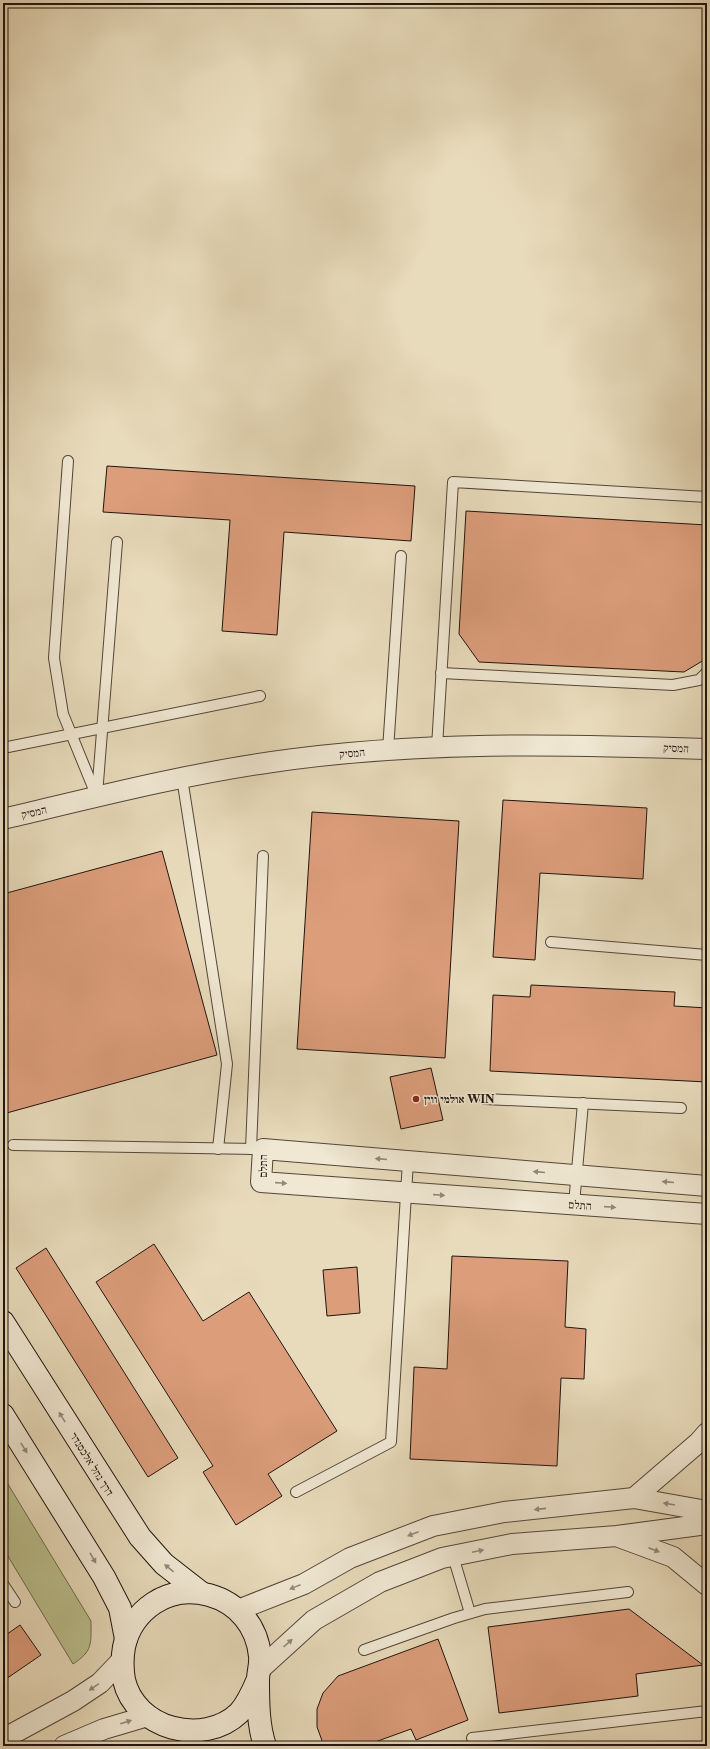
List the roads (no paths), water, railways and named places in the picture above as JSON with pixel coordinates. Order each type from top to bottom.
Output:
[{"type":"street","name":"המסיק","points":[[3,819],[97,796],[273,761],[437,747],[543,746],[707,749]]},
{"type":"street","name":"התלם","points":[[707,1186],[257,1149],[261,1182],[707,1214]]},
{"type":"street","name":"דרך נחל אלכסנדר","points":[[3,1322],[140,1538],[164,1564],[200,1592]]},
{"type":"street","points":[[3,1415],[104,1577],[120,1608],[126,1639]]},
{"type":"street","points":[[634,1498],[682,1457],[707,1433]]},
{"type":"street","points":[[238,1610],[304,1584],[350,1558],[433,1526],[504,1512],[634,1498],[707,1511]]},
{"type":"street","points":[[265,1746],[260,1720],[259,1674],[261,1657],[255,1635],[248,1621],[238,1610],[220,1598],[200,1592],[178,1593],[162,1598],[148,1608],[136,1620],[126,1639],[122,1660],[124,1681],[134,1700],[148,1716],[185,1738],[188,1731],[209,1729],[224,1723],[238,1713],[249,1700],[259,1674],[314,1620],[380,1582],[442,1558],[512,1544],[617,1536],[707,1524]]},
{"type":"street","points":[[617,1536],[673,1558],[707,1585]]},
{"type":"street","points":[[3,1739],[73,1701],[94,1687],[122,1660]]},
{"type":"street","points":[[64,1746],[104,1729],[148,1716]]},
{"type":"lane","points":[[68,462],[54,658],[63,714],[97,796]]},
{"type":"lane","points":[[437,747],[453,482],[707,497]]},
{"type":"lane","points":[[97,796],[117,542]]},
{"type":"lane","points":[[388,750],[401,556]]},
{"type":"lane","points":[[441,673],[673,685],[699,680],[707,672]]},
{"type":"lane","points":[[3,748],[260,696]]},
{"type":"lane","points":[[182,778],[227,1064],[218,1148]]},
{"type":"lane","points":[[13,1145],[257,1149],[263,856]]},
{"type":"lane","points":[[551,942],[707,955]]},
{"type":"lane","points":[[485,1099],[681,1108]]},
{"type":"lane","points":[[574,1204],[583,1103]]},
{"type":"lane","points":[[296,1492],[391,1442],[408,1161]]},
{"type":"lane","points":[[453,1556],[470,1613]]},
{"type":"lane","points":[[3,1584],[15,1602]]},
{"type":"lane","points":[[364,1650],[485,1609],[628,1592]]},
{"type":"lane","points":[[472,1738],[707,1711]]},
{"type":"place","name":"אולמי ווין WIN","points":[[416,1099]]}]
